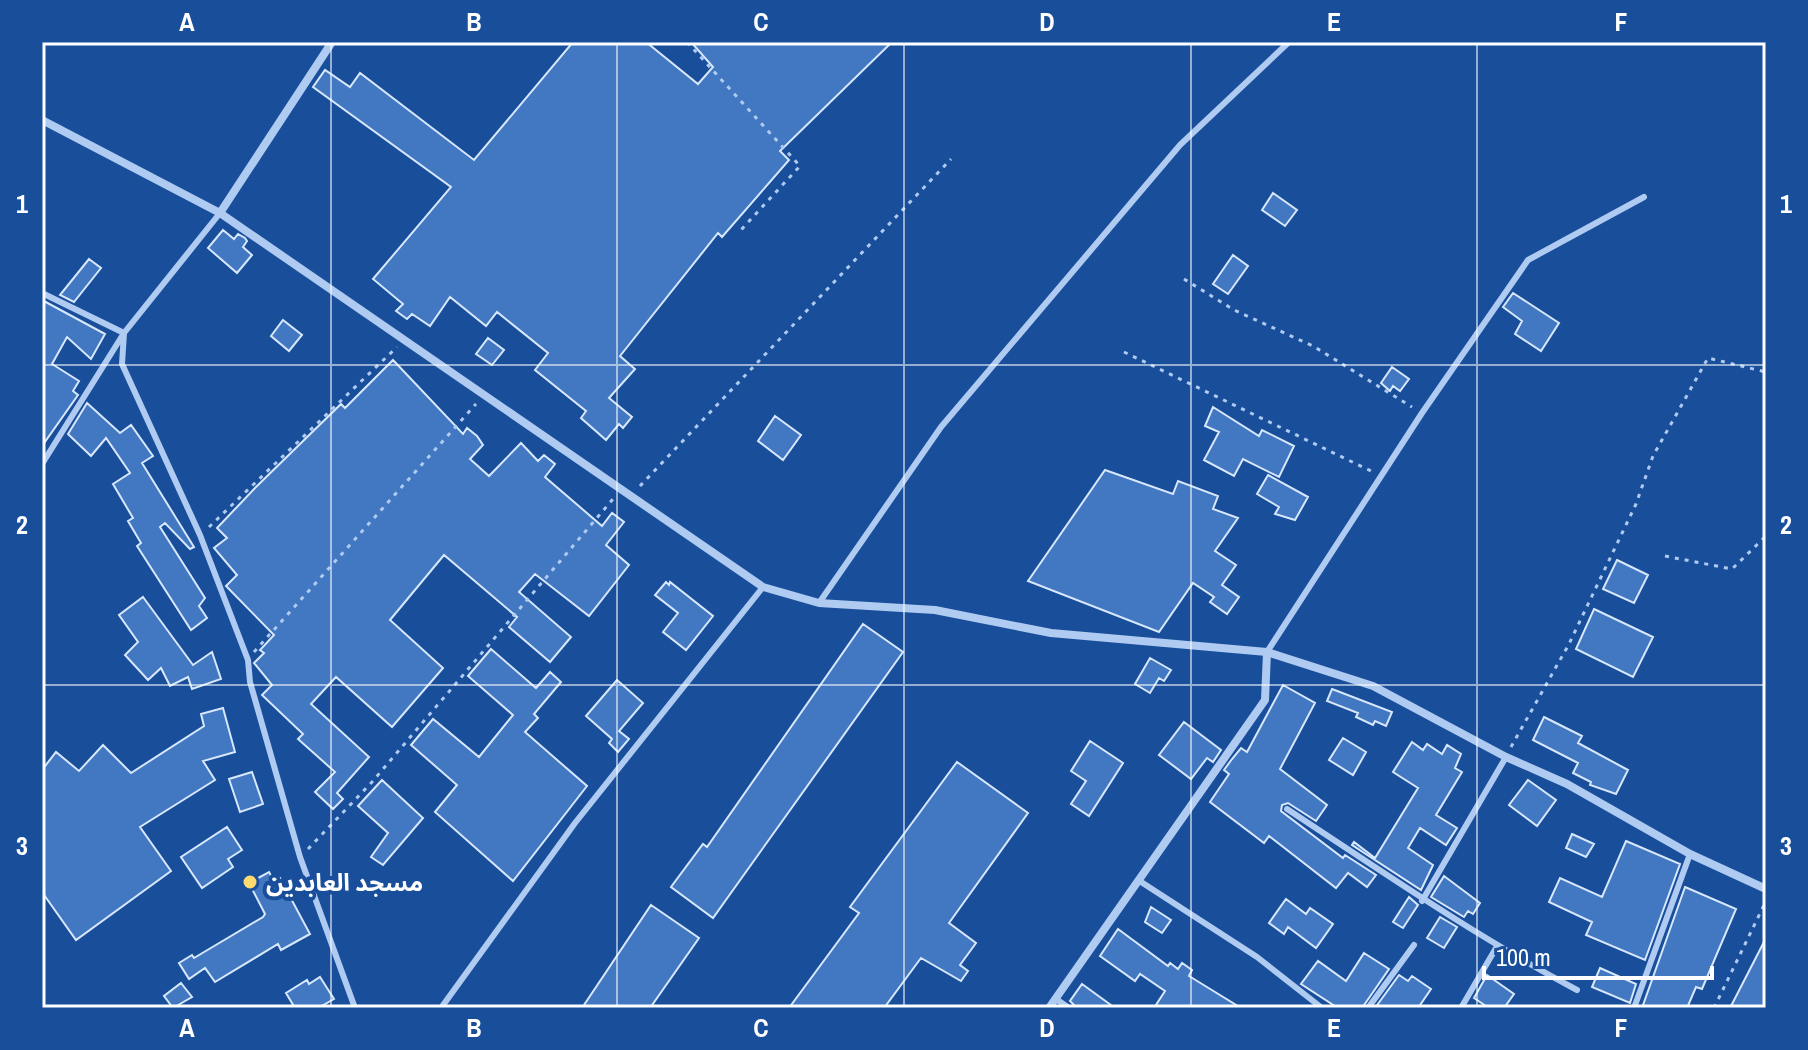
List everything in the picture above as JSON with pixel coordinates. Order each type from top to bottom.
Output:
[{"type":"street","points":[[220,213],[332,42]]},
{"type":"street","points":[[42,120],[220,213],[763,587],[819,603],[935,610],[1051,633],[1267,652],[1373,686],[1506,757],[1567,784],[1690,854],[1766,889]]},
{"type":"street","points":[[1049,1008],[1265,700],[1267,652]]},
{"type":"lane","points":[[819,603],[941,427],[1180,145],[1289,42]]},
{"type":"lane","points":[[1267,652],[1422,413],[1528,260],[1644,197]]},
{"type":"lane","points":[[42,464],[124,333],[220,213]]},
{"type":"lane","points":[[42,293],[124,333]]},
{"type":"lane","points":[[124,333],[122,364],[200,535],[248,660],[250,682],[300,857],[355,1008]]},
{"type":"lane","points":[[441,1008],[575,823],[763,587]]},
{"type":"lane","points":[[1422,901],[1506,757]]},
{"type":"lane","points":[[1287,809],[1496,948],[1577,990]]},
{"type":"lane","points":[[1634,1008],[1690,854]]},
{"type":"lane","points":[[1138,880],[1257,957],[1322,1008]]},
{"type":"lane","points":[[1368,1008],[1414,945]]},
{"type":"lane","points":[[1461,1008],[1496,948]]},
{"type":"lane","points":[[1056,999],[1069,1008]]},
{"type":"path","points":[[687,42],[800,166],[740,231]]},
{"type":"path","points":[[300,857],[372,782],[622,488],[639,487],[951,159]]},
{"type":"path","points":[[1184,279],[1234,310],[1313,346],[1422,413]]},
{"type":"path","points":[[200,535],[403,341]]},
{"type":"path","points":[[1124,352],[1382,476]]},
{"type":"path","points":[[1506,757],[1569,644],[1636,504],[1653,456],[1708,358],[1766,372]]},
{"type":"path","points":[[248,660],[484,396]]},
{"type":"path","points":[[1665,556],[1732,569],[1766,536]]},
{"type":"path","points":[[1714,1008],[1766,901]]},
{"type":"building","points":[[573,42],[646,42],[698,84],[713,67],[691,42],[892,42],[780,151],[789,160],[722,237],[718,233],[620,356],[635,369],[609,398],[632,417],[623,428],[619,424],[606,440],[581,418],[586,411],[535,370],[548,353],[497,312],[486,326],[450,297],[430,326],[412,314],[407,319],[396,311],[403,304],[373,279],[451,187],[313,87],[325,70],[350,87],[360,73],[474,160]]},
{"type":"building","points":[[1273,193],[1297,210],[1285,226],[1262,210]]},
{"type":"building","points":[[223,230],[234,239],[238,234],[245,238],[247,241],[243,247],[252,255],[237,273],[208,248]]},
{"type":"building","points":[[1233,255],[1248,266],[1228,294],[1213,284]]},
{"type":"building","points":[[89,259],[101,268],[74,302],[60,295]]},
{"type":"building","points":[[1513,293],[1559,323],[1541,351],[1515,334],[1522,321],[1503,307]]},
{"type":"building","points":[[42,300],[105,334],[91,359],[67,337],[52,364],[79,381],[73,391],[78,395],[42,446]]},
{"type":"building","points":[[283,320],[302,335],[289,351],[271,336]]},
{"type":"building","points":[[488,338],[504,350],[492,365],[476,354]]},
{"type":"building","points":[[393,360],[463,434],[467,428],[477,436],[483,445],[470,459],[489,476],[521,443],[538,461],[544,455],[555,464],[545,477],[602,526],[612,513],[624,522],[606,545],[629,565],[589,616],[535,574],[519,592],[571,637],[550,662],[509,627],[517,617],[444,555],[390,620],[443,668],[392,727],[336,677],[311,704],[369,757],[337,793],[343,799],[333,809],[315,792],[335,772],[298,739],[303,734],[262,695],[272,685],[254,663],[264,653],[260,650],[274,635],[226,586],[237,575],[214,548],[227,538],[217,528],[256,487],[341,404],[345,408]]},
{"type":"building","points":[[1392,367],[1409,379],[1400,391],[1393,386],[1390,391],[1381,383]]},
{"type":"building","points":[[87,403],[120,433],[131,425],[153,456],[142,463],[194,547],[190,549],[165,523],[160,527],[205,598],[199,606],[207,618],[191,630],[137,546],[141,543],[128,521],[133,518],[113,484],[130,473],[106,438],[91,456],[68,434]]},
{"type":"building","points":[[1213,407],[1259,436],[1262,430],[1294,446],[1279,477],[1243,459],[1234,476],[1204,460],[1219,432],[1205,426]]},
{"type":"building","points":[[775,416],[801,435],[783,460],[758,441]]},
{"type":"building","points":[[1105,470],[1173,494],[1178,481],[1218,496],[1213,509],[1238,518],[1215,551],[1236,565],[1222,585],[1239,597],[1227,614],[1210,602],[1214,597],[1193,583],[1159,632],[1028,581]]},
{"type":"building","points":[[1268,475],[1308,497],[1295,520],[1275,514],[1279,507],[1257,494]]},
{"type":"building","points":[[1617,560],[1648,575],[1634,603],[1603,589]]},
{"type":"building","points":[[666,582],[713,616],[686,650],[663,632],[678,613],[655,595]]},
{"type":"building","points":[[143,597],[193,665],[212,652],[221,679],[192,689],[188,677],[170,686],[161,668],[148,680],[125,655],[138,642],[119,615]]},
{"type":"building","points":[[1594,609],[1653,637],[1633,677],[1576,649]]},
{"type":"building","points":[[863,624],[903,652],[713,918],[671,887],[703,844],[707,847]]},
{"type":"building","points":[[491,649],[536,688],[550,672],[561,682],[534,714],[538,718],[525,732],[587,786],[513,881],[435,812],[457,785],[411,745],[433,719],[479,757],[513,715],[468,676]]},
{"type":"building","points":[[1150,658],[1171,670],[1164,681],[1159,678],[1150,693],[1135,684]]},
{"type":"building","points":[[617,680],[643,703],[619,731],[629,739],[618,752],[609,743],[612,739],[586,716]]},
{"type":"building","points":[[1283,685],[1315,703],[1280,769],[1327,805],[1316,821],[1288,803],[1282,805],[1281,811],[1343,858],[1345,855],[1376,875],[1367,887],[1348,873],[1336,888],[1269,836],[1264,843],[1210,802],[1229,774],[1224,770],[1241,748],[1247,752]]},
{"type":"building","points":[[1332,689],[1392,712],[1386,726],[1375,721],[1373,725],[1356,717],[1358,713],[1327,701]]},
{"type":"building","points":[[223,708],[235,752],[203,761],[215,780],[140,827],[171,871],[76,940],[42,892],[42,770],[56,752],[79,771],[103,745],[131,773],[204,726],[201,714]]},
{"type":"building","points":[[1544,717],[1582,736],[1578,743],[1628,770],[1616,794],[1590,785],[1591,782],[1573,773],[1578,763],[1533,740]]},
{"type":"building","points":[[1184,722],[1221,750],[1213,762],[1207,758],[1191,779],[1159,755]]},
{"type":"building","points":[[1343,738],[1366,752],[1353,775],[1329,760]]},
{"type":"building","points":[[1090,741],[1123,763],[1089,816],[1071,804],[1086,781],[1071,771]]},
{"type":"building","points":[[1412,742],[1423,750],[1427,744],[1442,754],[1447,745],[1461,754],[1455,768],[1462,772],[1436,815],[1457,828],[1446,845],[1420,828],[1408,848],[1433,865],[1421,890],[1352,845],[1354,842],[1375,858],[1418,788],[1393,772]]},
{"type":"building","points":[[957,762],[1028,813],[949,923],[976,943],[960,965],[968,971],[961,981],[921,958],[884,1008],[789,1008],[859,913],[850,907]]},
{"type":"building","points":[[252,772],[263,804],[240,812],[229,779]]},
{"type":"building","points":[[382,780],[423,818],[383,865],[371,857],[388,833],[358,806]]},
{"type":"building","points":[[1528,780],[1556,800],[1537,826],[1509,805]]},
{"type":"building","points":[[227,827],[242,850],[228,859],[233,867],[202,888],[181,857]]},
{"type":"building","points":[[1572,834],[1594,844],[1586,857],[1566,848]]},
{"type":"building","points":[[1626,841],[1680,864],[1645,960],[1586,935],[1592,922],[1549,902],[1560,878],[1602,897]]},
{"type":"building","points":[[269,872],[274,881],[280,878],[310,934],[281,950],[278,944],[215,982],[205,968],[189,979],[179,963],[192,955],[194,958],[263,917],[265,914],[249,883]]},
{"type":"building","points":[[1444,876],[1480,903],[1473,914],[1468,911],[1464,917],[1431,897]]},
{"type":"building","points":[[1685,887],[1736,909],[1702,989],[1696,987],[1687,1008],[1642,1008]]},
{"type":"building","points":[[1409,897],[1418,905],[1403,928],[1393,922]]},
{"type":"building","points":[[1286,899],[1306,914],[1310,908],[1333,924],[1316,948],[1288,927],[1284,934],[1269,923]]},
{"type":"building","points":[[651,905],[699,938],[650,1008],[582,1008]]},
{"type":"building","points":[[1151,907],[1171,920],[1162,933],[1145,922]]},
{"type":"building","points":[[1440,917],[1457,927],[1444,948],[1427,938]]},
{"type":"building","points":[[1118,929],[1168,966],[1170,963],[1178,969],[1182,963],[1192,970],[1189,976],[1241,1008],[1154,1008],[1165,991],[1140,974],[1135,981],[1100,956]]},
{"type":"building","points":[[1766,938],[1766,1008],[1730,1008]]},
{"type":"building","points":[[1364,953],[1389,969],[1362,1008],[1338,1008],[1301,984],[1318,961],[1346,981]]},
{"type":"building","points":[[1600,968],[1636,984],[1630,1003],[1592,987]]},
{"type":"building","points":[[1399,975],[1408,981],[1412,976],[1431,989],[1418,1008],[1375,1008]]},
{"type":"building","points":[[1487,975],[1514,994],[1504,1008],[1489,1008],[1474,998]]},
{"type":"building","points":[[320,977],[334,999],[318,1008],[295,1008],[286,993],[307,980],[309,984]]},
{"type":"building","points":[[181,983],[192,997],[173,1008],[164,996]]},
{"type":"building","points":[[1082,984],[1115,1008],[1077,1008],[1070,1001]]},
{"type":"place","name":"مسجد العابدين","points":[[250,882]]}]
